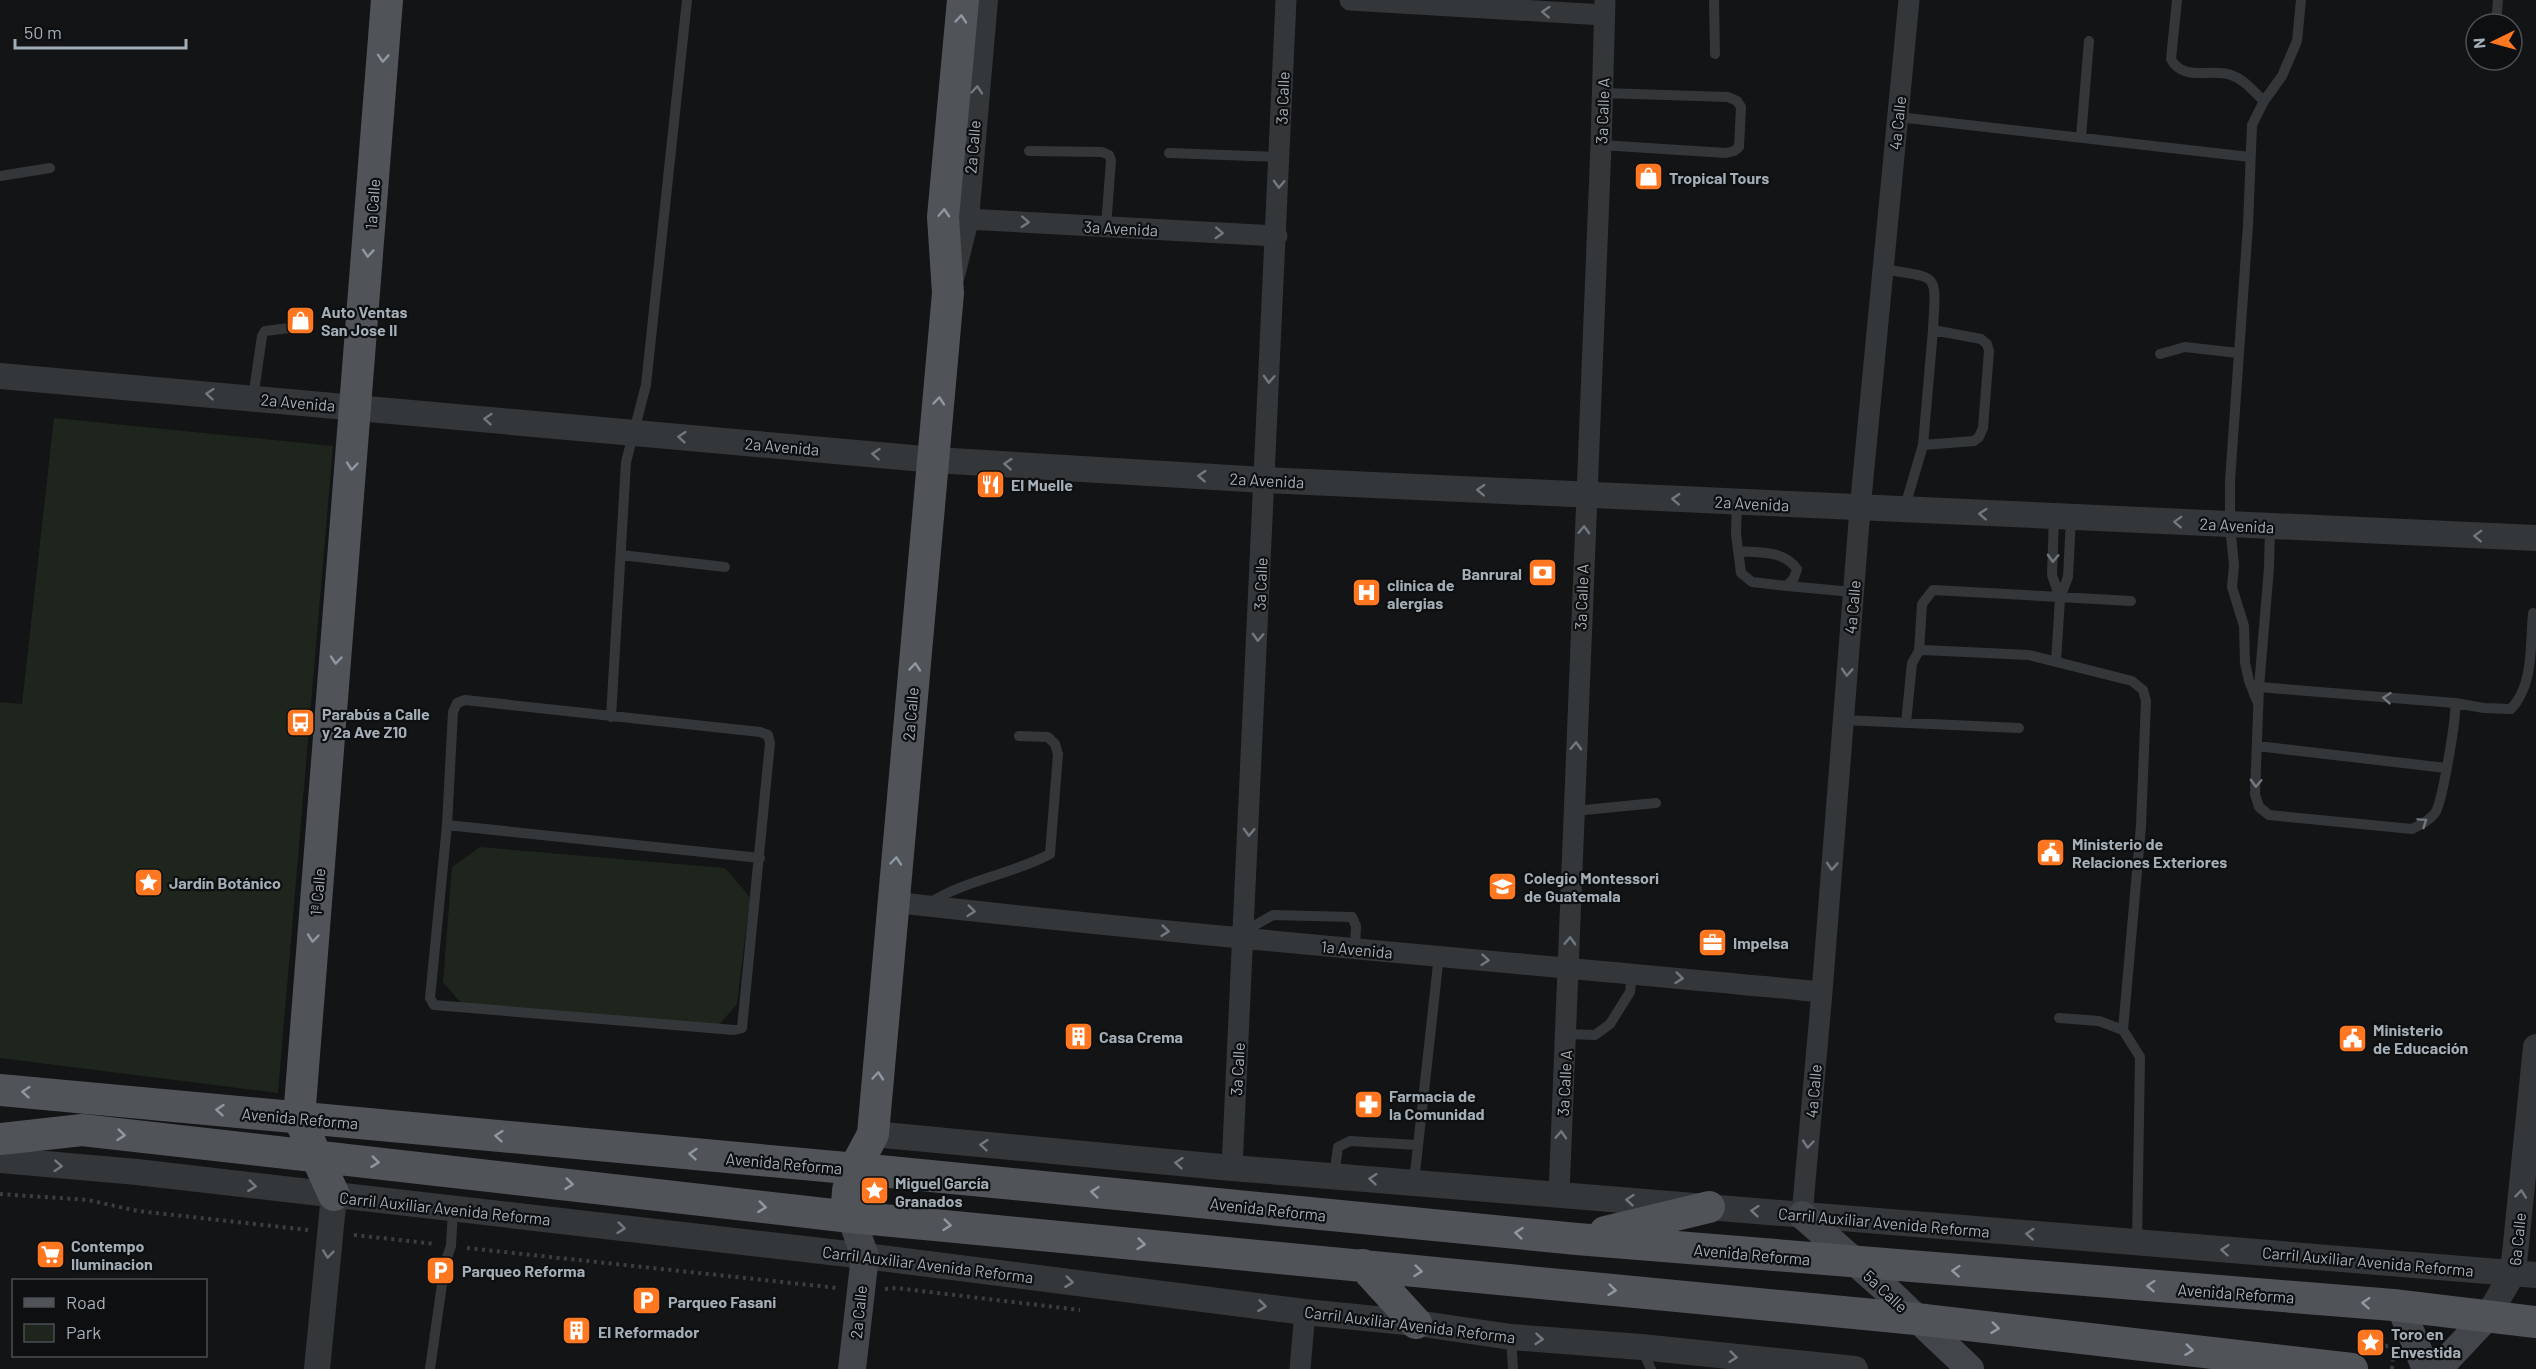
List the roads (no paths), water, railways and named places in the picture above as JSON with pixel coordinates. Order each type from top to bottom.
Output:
[{"type":"main road","name":"1a Calle","points":[[356,407],[387,0]]},
{"type":"main road","name":"2a Calle","points":[[865,1256],[846,1197],[850,1178],[873,1134],[892,902],[935,460],[948,293],[943,217],[963,0]]},
{"type":"main road","name":"1ª Calle","points":[[334,1195],[299,1118],[356,407]]},
{"type":"main road","name":"Avenida Reforma","points":[[0,1090],[890,1172],[1577,1239],[2400,1306],[2536,1322]]},
{"type":"main road","points":[[0,1139],[82,1130],[851,1217],[1916,1319],[2352,1369]]},
{"type":"main road","name":"2a Calle","points":[[852,1369],[865,1256],[895,1207],[897,1193],[873,1134]]},
{"type":"main road","points":[[1577,1239],[1709,1207]]},
{"type":"main road","name":"5a Calle","points":[[1802,1215],[1970,1369]]},
{"type":"main road","points":[[1363,1265],[1416,1323]]},
{"type":"main road","points":[[2400,1306],[2426,1369]]},
{"type":"main road","name":"6a Calle","points":[[2438,1369],[2487,1317]]},
{"type":"street","name":"2a Calle","points":[[948,293],[966,219],[985,0]]},
{"type":"street","name":"3a Calle","points":[[1232,1168],[1245,935],[1287,0]]},
{"type":"street","points":[[1350,0],[1604,8]]},
{"type":"street","name":"4a Calle","points":[[1802,1215],[1860,509],[1909,0]]},
{"type":"street","name":"3a Calle A","points":[[1559,1194],[1585,495],[1603,93],[1604,8]]},
{"type":"street","name":"3a Avenida","points":[[966,219],[1277,236]]},
{"type":"street","name":"2a Avenida","points":[[0,376],[935,460],[1264,480],[1860,509],[2536,538]]},
{"type":"street","name":"1a Avenida","points":[[892,902],[1822,992]]},
{"type":"street","name":"6a Calle","points":[[2487,1317],[2525,1274],[2536,1047]]},
{"type":"street","name":"Carril Auxiliar Avenida Reforma","points":[[873,1134],[1232,1168],[2525,1274]]},
{"type":"street","name":"Carril Auxiliar Avenida Reforma","points":[[0,1160],[137,1172],[865,1256],[1305,1312],[1416,1323],[1646,1358],[1699,1357],[1844,1369]]},
{"type":"street","name":"1ª Calle","points":[[317,1369],[334,1195]]},
{"type":"street","points":[[1300,1369],[1305,1312]]},
{"type":"lane","points":[[611,717],[626,462],[646,385],[687,0]]},
{"type":"lane","points":[[1714,0],[1715,54]]},
{"type":"lane","points":[[2177,0],[2171,59],[2175,67],[2184,73],[2228,74],[2238,78],[2264,101]]},
{"type":"lane","points":[[2258,704],[2248,681],[2244,626],[2232,587],[2234,565],[2230,525],[2230,481],[2252,125],[2264,101],[2282,76],[2296,41],[2301,0]]},
{"type":"lane","points":[[2081,137],[2089,41]]},
{"type":"lane","points":[[1601,145],[1726,153],[1734,151],[1738,147],[1742,107],[1737,101],[1728,98],[1603,93]]},
{"type":"lane","points":[[1898,117],[2250,158]]},
{"type":"lane","points":[[1029,151],[1109,154],[1111,160],[1106,227]]},
{"type":"lane","points":[[1169,153],[1280,157]]},
{"type":"lane","points":[[0,177],[50,168]]},
{"type":"lane","points":[[1883,269],[1927,276],[1933,282],[1935,290],[1923,445],[1904,510]]},
{"type":"lane","points":[[253,398],[262,336],[265,331],[298,327]]},
{"type":"lane","points":[[1923,445],[1974,441],[1979,437],[1983,428],[1989,351],[1987,344],[1982,339],[1933,330]]},
{"type":"lane","points":[[2160,354],[2185,347],[2238,352]]},
{"type":"lane","points":[[1737,502],[1736,534],[1741,573],[1752,582],[1853,592]]},
{"type":"lane","points":[[2060,598],[2052,575],[2063,518]]},
{"type":"lane","points":[[2056,662],[2060,598],[2068,577],[2063,518]]},
{"type":"lane","points":[[2270,527],[2258,704],[2255,794],[2259,807],[2269,815],[2412,829],[2423,824],[2436,812],[2455,720],[2455,703]]},
{"type":"lane","points":[[1738,551],[1779,555],[1791,560],[1797,569],[1794,579],[1787,586]]},
{"type":"lane","points":[[621,555],[725,567]]},
{"type":"lane","points":[[1906,723],[1912,663],[1919,651],[1922,604],[1933,590],[2131,601]]},
{"type":"lane","points":[[2259,687],[2511,709],[2518,701],[2526,684],[2534,613]]},
{"type":"lane","points":[[1919,651],[2022,655],[2132,681],[2143,690],[2145,701],[2141,826],[2123,1030],[2140,1057],[2137,1243]]},
{"type":"lane","points":[[465,700],[611,717],[760,732],[768,735],[770,743],[760,858],[742,1028],[734,1030],[434,1005],[430,998],[447,825],[453,712],[457,702],[465,700]]},
{"type":"lane","points":[[1843,720],[2019,728]]},
{"type":"lane","points":[[926,906],[949,891],[1050,854],[1058,754],[1055,744],[1048,737],[1018,736]]},
{"type":"lane","points":[[2257,746],[2446,768]]},
{"type":"lane","points":[[1574,811],[1656,803]]},
{"type":"lane","points":[[447,825],[760,858]]},
{"type":"lane","points":[[1245,935],[1273,915],[1352,917],[1356,926],[1355,948]]},
{"type":"lane","points":[[1414,1182],[1439,955]]},
{"type":"lane","points":[[1566,1034],[1595,1035],[1610,1024],[1630,992],[1632,974]]},
{"type":"lane","points":[[2059,1018],[2099,1021],[2123,1030]]},
{"type":"lane","points":[[1334,1176],[1338,1147],[1343,1143],[1350,1141],[1418,1145]]},
{"type":"lane","points":[[430,1369],[445,1263],[450,1246],[453,1209]]},
{"type":"lane","points":[[1511,1337],[1513,1369]]},
{"type":"place","name":"Tropical Tours","points":[[1648,177]]},
{"type":"place","name":"Auto Ventas San Jose II","points":[[300,320]]},
{"type":"place","name":"El Muelle","points":[[990,484]]},
{"type":"place","name":"Banrural","points":[[1543,573]]},
{"type":"place","name":"clinica de alergias","points":[[1366,593]]},
{"type":"place","name":"Parabús a Calle y 2a Ave Z10","points":[[301,722]]},
{"type":"place","name":"Ministerio de Relaciones Exteriores","points":[[2051,852]]},
{"type":"place","name":"Jardín Botánico","points":[[148,882]]},
{"type":"place","name":"Colegio Montessori de Guatemala","points":[[1503,886]]},
{"type":"place","name":"Impelsa","points":[[1712,942]]},
{"type":"place","name":"Casa Crema","points":[[1078,1036]]},
{"type":"place","name":"Ministerio de Educación","points":[[2352,1038]]},
{"type":"place","name":"Farmacia de la Comunidad","points":[[1368,1104]]},
{"type":"place","name":"Miguel García Granados","points":[[874,1191]]},
{"type":"place","name":"Contempo Iluminacion","points":[[50,1254]]},
{"type":"place","name":"Parqueo Reforma","points":[[441,1270]]},
{"type":"place","name":"Parqueo Fasani","points":[[647,1301]]},
{"type":"place","name":"El Reformador","points":[[577,1331]]},
{"type":"place","name":"Toro en Envestida","points":[[2370,1342]]}]
